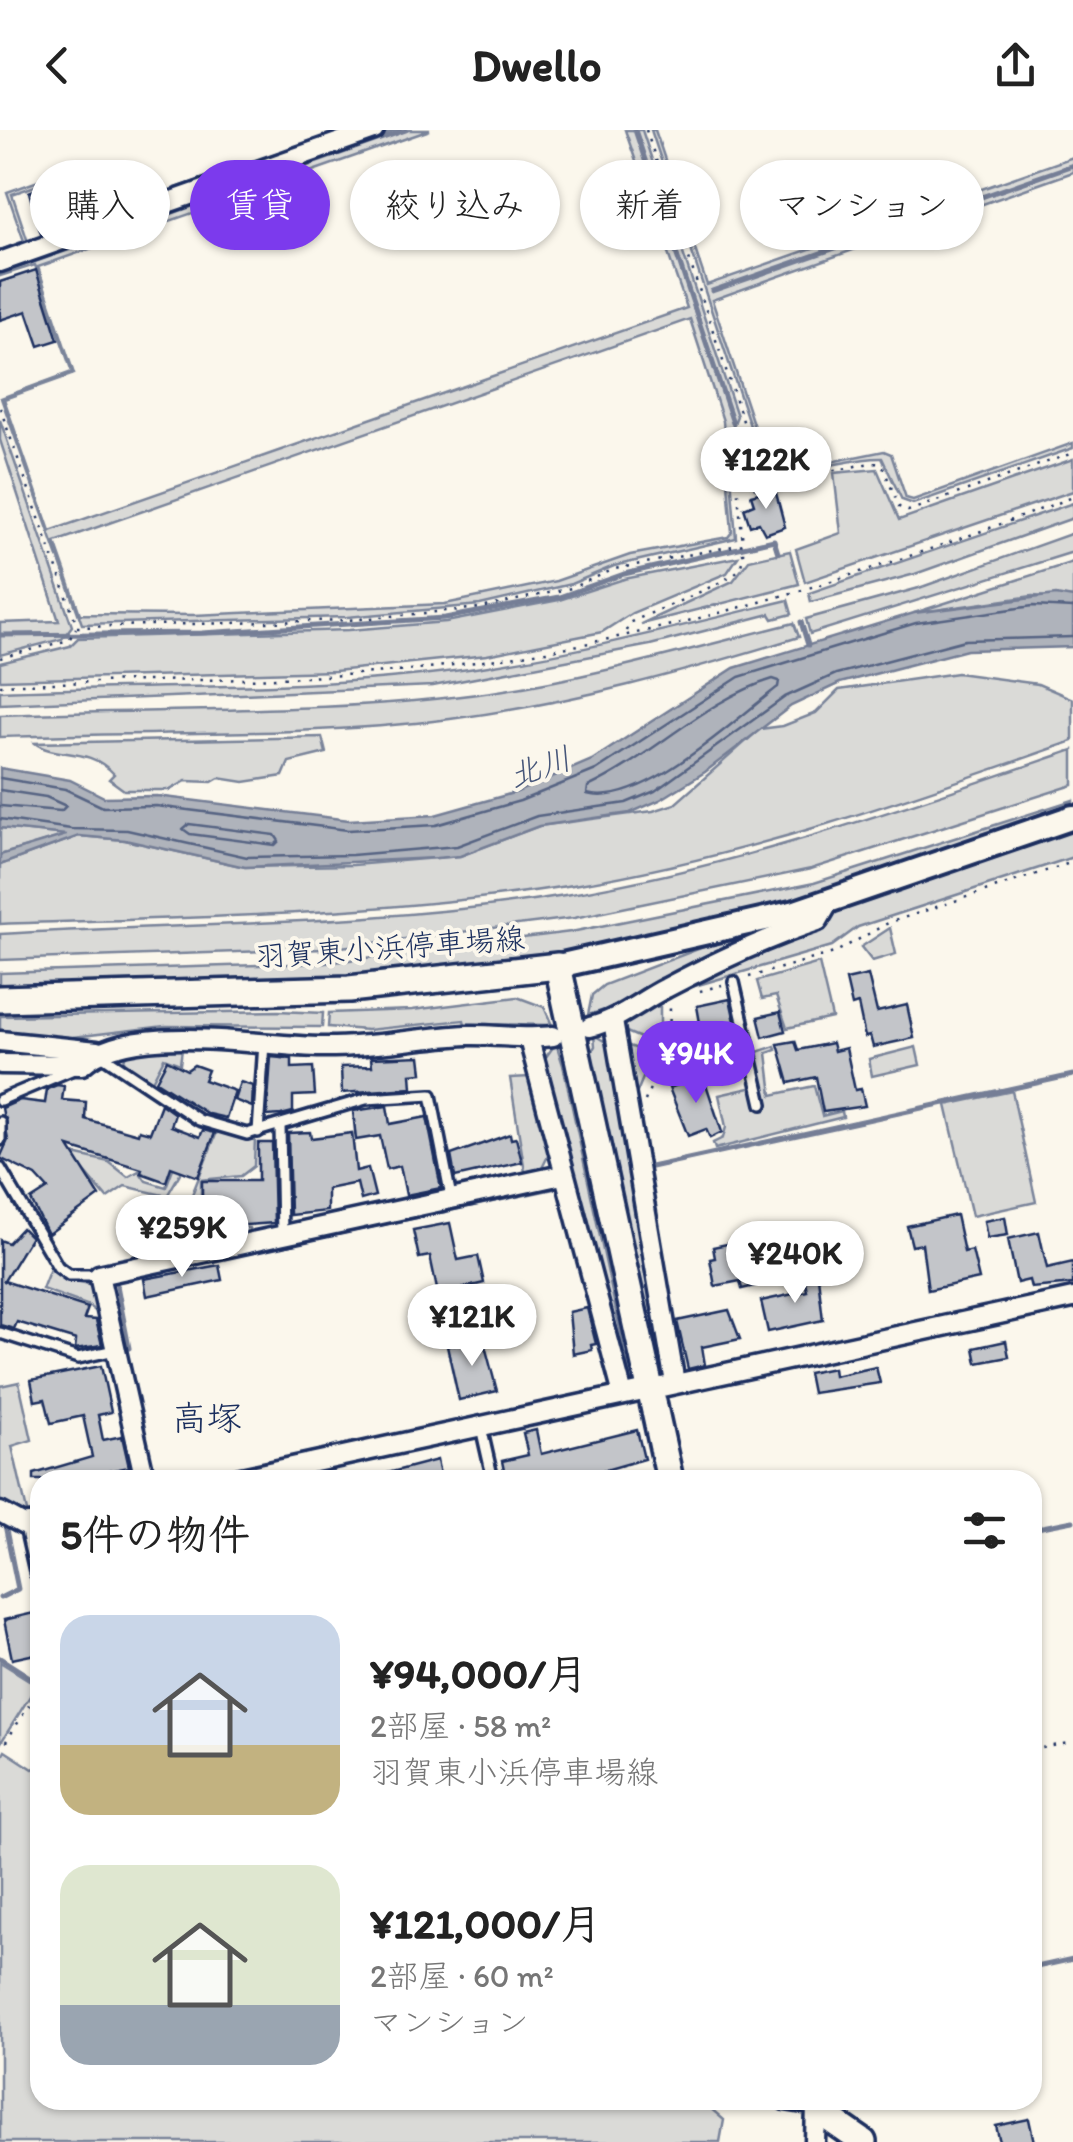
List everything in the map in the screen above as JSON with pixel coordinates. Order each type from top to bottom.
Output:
[{"type":"main road","name":"羽賀東小浜停車場線","points":[[0,999],[350,989],[558,966],[662,1386],[669,1470]]},
{"type":"main road","points":[[825,2110],[863,2142]]},
{"type":"street","points":[[0,262],[374,130]]},
{"type":"street","points":[[558,966],[639,950],[828,902],[1073,817]]},
{"type":"street","points":[[590,1027],[661,1000],[785,932],[818,921],[828,902]]},
{"type":"street","points":[[613,1021],[632,1118],[660,1313],[662,1386]]},
{"type":"street","points":[[0,1041],[97,1051],[164,1040],[264,1042],[323,1048],[467,1035],[529,1039],[553,1036]]},
{"type":"street","points":[[529,1039],[623,1395]]},
{"type":"street","points":[[0,1064],[82,1065],[97,1051]]},
{"type":"street","points":[[143,1470],[99,1275],[562,1175]]},
{"type":"street","points":[[279,1470],[1073,1298]]},
{"type":"street","points":[[0,1512],[30,1521]]},
{"type":"street","points":[[815,2110],[815,2142]]},
{"type":"lane","points":[[734,982],[762,1104]]},
{"type":"lane","points":[[258,1132],[264,1042]]},
{"type":"lane","points":[[97,1051],[199,1120],[247,1134],[366,1098],[431,1095],[451,1197]]},
{"type":"lane","points":[[0,1100],[82,1065]]},
{"type":"lane","points":[[0,1122],[0,1140]]},
{"type":"lane","points":[[280,1126],[282,1234]]},
{"type":"lane","points":[[2,1174],[58,1267],[69,1274],[99,1275]]},
{"type":"lane","points":[[0,1332],[25,1344],[78,1358],[116,1350]]},
{"type":"lane","points":[[481,1427],[490,1470]]},
{"type":"path","points":[[646,130],[746,430],[761,454],[790,469],[882,464],[899,507],[908,511],[1073,453]]},
{"type":"path","points":[[0,408],[76,629]]},
{"type":"path","points":[[626,632],[629,624],[641,617],[732,576],[743,556],[733,443],[746,430]]},
{"type":"path","points":[[0,685],[336,677],[453,666],[626,632],[854,573],[1073,497]]},
{"type":"path","points":[[76,629],[348,620],[481,608],[571,588],[632,565],[743,545]]},
{"type":"path","points":[[0,658],[70,638],[76,629]]},
{"type":"path","points":[[632,1118],[660,1068],[669,1039],[661,1000],[834,953],[888,923],[1073,862]]},
{"type":"path","points":[[0,1752],[30,1704]]},
{"type":"path","points":[[1042,1748],[1073,1742]]},
{"type":"shaded area","points":[[343,130],[356,130],[270,160],[257,160]]},
{"type":"shaded area","points":[[396,130],[430,130],[330,165],[330,160],[311,160]]},
{"type":"shaded area","points":[[625,130],[642,130],[652,160],[635,160]]},
{"type":"shaded area","points":[[651,130],[655,130],[665,160],[661,160]]},
{"type":"shaded area","points":[[1073,157],[1073,172],[984,204],[984,188]]},
{"type":"shaded area","points":[[190,183],[190,188],[170,195],[170,190]]},
{"type":"shaded area","points":[[30,184],[30,188],[12,194],[29,245],[0,256],[0,250],[24,241],[7,192]]},
{"type":"shaded area","points":[[190,202],[190,214],[170,221],[170,209]]},
{"type":"shaded area","points":[[54,250],[87,250],[38,267],[74,374],[4,399],[50,531],[687,308],[667,250],[682,250],[737,416],[728,438],[736,538],[614,566],[571,584],[480,605],[347,617],[82,624],[1,398],[72,372],[35,265],[0,276],[0,269]],"holes":[[[690,319],[723,421],[732,532],[728,537],[630,555],[556,581],[445,604],[194,615],[80,614],[55,542]]]},
{"type":"shaded area","points":[[691,250],[695,250],[707,285],[807,250],[853,250],[712,300],[757,436],[768,449],[786,460],[820,464],[884,451],[891,454],[906,498],[913,500],[1073,443],[1073,448],[913,504],[902,500],[882,458],[792,467],[763,449],[751,429]]},
{"type":"shaded area","points":[[0,420],[72,626],[62,639],[0,655],[0,623],[59,621],[0,440]]},
{"type":"shaded area","points":[[1073,459],[1073,491],[805,582],[796,549],[841,533],[834,473],[877,469],[899,520]]},
{"type":"shaded area","points":[[1073,503],[1073,518],[915,574],[811,602],[809,593]]},
{"type":"shaded area","points":[[1073,533],[1073,552],[810,634],[806,619],[919,588]]},
{"type":"shaded area","points":[[790,551],[799,584],[641,624],[733,581],[749,560]]},
{"type":"shaded area","points":[[738,557],[727,573],[632,613],[602,632],[487,655],[335,671],[0,680],[0,663],[70,646],[78,638],[349,630],[446,622],[559,600],[624,579]]},
{"type":"shaded area","points":[[1073,562],[1073,598],[1032,596],[914,613]]},
{"type":"shaded area","points":[[788,600],[792,614],[773,619],[770,614],[650,645],[433,686],[0,704],[0,691],[284,685],[454,671],[580,649]]},
{"type":"shaded area","points":[[794,623],[799,637],[626,686],[494,713],[338,729],[0,737],[0,715],[308,708],[492,692],[606,670]]},
{"type":"shaded area","points":[[957,673],[1038,684],[1073,699],[1073,741],[888,805],[764,842],[573,885],[359,909],[0,924],[0,865],[79,836],[125,840],[245,867],[353,865],[460,856],[539,826],[653,811],[675,804],[760,729],[783,726],[816,713],[839,690]]},
{"type":"shaded area","points":[[322,737],[326,753],[289,762],[283,776],[244,782],[219,778],[212,782],[186,781],[170,790],[124,790],[109,779],[114,774],[93,759],[52,751],[35,743]]},
{"type":"shaded area","points":[[1073,750],[1073,785],[811,869],[574,918],[325,949],[0,960],[0,934],[425,913],[630,883],[822,833]]},
{"type":"shaded area","points":[[1073,800],[1073,811],[820,892],[691,927],[561,954],[352,977],[0,989],[0,973],[326,963],[571,932],[814,883]]},
{"type":"shaded area","points":[[1073,825],[1073,857],[858,927],[832,946],[674,992],[787,938],[824,928],[839,907]]},
{"type":"shaded area","points":[[0,828],[68,835],[0,855]]},
{"type":"shaded area","points":[[781,925],[588,1015],[592,995],[604,985],[719,941]]},
{"type":"shaded area","points":[[890,928],[896,954],[872,961],[861,947]]},
{"type":"shaded area","points":[[819,963],[832,1018],[787,1028],[776,996],[762,999],[757,981]]},
{"type":"shaded area","points":[[517,997],[544,1007],[552,1025],[465,1024],[464,1020],[367,1030],[328,1027],[329,1013],[412,1010]]},
{"type":"shaded area","points":[[652,1005],[660,1007],[660,1041],[655,1044],[624,1031],[623,1026]]},
{"type":"shaded area","points":[[323,1013],[322,1027],[165,1026],[74,1037],[73,1044],[0,1034],[0,1016]]},
{"type":"shaded area","points":[[594,1035],[609,1044],[661,1365],[653,1367],[588,1058],[595,1046]]},
{"type":"shaded area","points":[[556,1043],[563,1065],[630,1376],[543,1061]]},
{"type":"shaded area","points":[[626,1045],[653,1054],[635,1097]]},
{"type":"shaded area","points":[[775,1046],[776,1050],[767,1053],[772,1095],[814,1086],[822,1116],[842,1111],[843,1117],[715,1149],[713,1143],[723,1138],[726,1127],[719,1095],[754,1087],[758,1106],[765,1105],[754,1053]]},
{"type":"shaded area","points":[[916,1047],[920,1065],[872,1076],[869,1059]]},
{"type":"shaded area","points":[[182,1049],[180,1064],[164,1058],[152,1081],[123,1064],[126,1054]]},
{"type":"shaded area","points":[[531,1077],[549,1154],[542,1168],[525,1172],[510,1078]]},
{"type":"shaded area","points":[[1012,1091],[1036,1202],[972,1216],[946,1105]]},
{"type":"shaded area","points":[[217,1132],[255,1137],[254,1166],[241,1176],[201,1180],[201,1207],[229,1210],[230,1228],[249,1228],[250,1236],[199,1246],[189,1202]]},
{"type":"shaded area","points":[[69,1153],[109,1162],[128,1177],[139,1171],[146,1181],[166,1187],[175,1163],[187,1161],[167,1196],[125,1186],[107,1198]]},
{"type":"shaded area","points":[[51,1266],[66,1279],[94,1285],[101,1315],[87,1305],[42,1289]]},
{"type":"shaded area","points":[[19,1382],[32,1440],[12,1446],[28,1516],[0,1502],[0,1386]]},
{"type":"shaded area","points":[[0,1662],[30,1681],[30,1696],[0,1744]]},
{"type":"shaded area","points":[[5,1751],[30,1767],[30,2110],[712,2110],[724,2120],[720,2142],[0,2142],[0,1760]]},
{"type":"water","points":[[1056,595],[1073,598],[1073,647],[967,650],[840,683],[791,706],[705,772],[630,813],[539,826],[460,856],[436,858],[245,867],[125,840],[79,836],[0,865],[0,855],[66,835],[0,828],[0,768],[70,780],[104,797],[157,796],[349,820],[435,815],[517,792],[592,760],[734,668],[914,613]]},
{"type":"building","points":[[36,270],[58,340],[39,346],[27,311],[0,320],[0,282]]},
{"type":"building","points":[[775,489],[785,527],[765,534],[759,523],[750,526],[744,508],[754,504],[751,495]]},
{"type":"building","points":[[868,975],[877,1012],[907,1005],[914,1038],[873,1047],[870,1036],[865,1037],[858,1004],[852,1006],[846,980]]},
{"type":"building","points":[[730,999],[736,1026],[726,1028],[727,1035],[703,1040],[697,1006]]},
{"type":"building","points":[[780,1012],[785,1031],[763,1037],[758,1017]]},
{"type":"building","points":[[795,1041],[798,1050],[832,1043],[834,1051],[846,1048],[855,1090],[861,1089],[865,1106],[823,1112],[816,1077],[789,1083],[778,1044]]},
{"type":"building","points":[[420,1056],[422,1073],[411,1074],[412,1088],[342,1093],[341,1067],[372,1066],[371,1058]]},
{"type":"building","points":[[271,1057],[292,1059],[292,1068],[313,1067],[315,1095],[293,1096],[293,1112],[267,1116]]},
{"type":"building","points":[[167,1060],[187,1070],[194,1065],[208,1070],[204,1080],[235,1091],[226,1118],[208,1114],[156,1081]]},
{"type":"building","points":[[703,1075],[722,1132],[710,1138],[706,1129],[688,1136],[669,1088],[678,1085],[676,1081]]},
{"type":"building","points":[[240,1082],[253,1086],[252,1107],[234,1100]]},
{"type":"building","points":[[64,1086],[62,1100],[86,1102],[85,1119],[138,1134],[139,1130],[150,1133],[161,1104],[175,1114],[171,1126],[200,1137],[203,1130],[215,1133],[198,1177],[171,1167],[166,1182],[141,1173],[142,1169],[69,1147],[100,1196],[48,1234],[31,1200],[48,1189],[36,1176],[0,1158],[8,1140],[2,1108],[20,1100],[45,1103],[47,1089]]},
{"type":"building","points":[[387,1106],[390,1124],[427,1117],[441,1188],[406,1195],[400,1166],[387,1169],[380,1136],[356,1140],[353,1111]]},
{"type":"building","points":[[310,1132],[311,1138],[352,1133],[356,1171],[368,1168],[375,1196],[361,1200],[357,1183],[327,1189],[327,1211],[290,1215],[288,1133]]},
{"type":"building","points":[[510,1134],[511,1139],[516,1138],[522,1162],[455,1177],[451,1155]]},
{"type":"building","points":[[258,1143],[272,1143],[274,1223],[232,1226],[232,1207],[202,1207],[202,1181],[258,1181]]},
{"type":"building","points":[[189,1210],[196,1241],[171,1247],[163,1216]]},
{"type":"building","points":[[956,1215],[964,1252],[972,1250],[979,1279],[928,1290],[922,1244],[912,1246],[907,1226]]},
{"type":"building","points":[[1005,1217],[1008,1235],[987,1238],[984,1221]]},
{"type":"building","points":[[450,1223],[458,1260],[478,1256],[484,1283],[438,1294],[430,1256],[419,1258],[413,1230]]},
{"type":"building","points":[[22,1228],[31,1237],[4,1281],[88,1308],[84,1319],[96,1320],[102,1345],[75,1349],[76,1340],[17,1322],[14,1329],[0,1325],[0,1240],[8,1243]]},
{"type":"building","points":[[1039,1232],[1047,1268],[1073,1262],[1073,1284],[1031,1288],[1029,1280],[1017,1283],[1008,1239]]},
{"type":"building","points":[[727,1244],[731,1262],[757,1256],[763,1284],[742,1289],[740,1281],[715,1286],[710,1259],[715,1258],[713,1247]]},
{"type":"building","points":[[219,1265],[222,1280],[147,1296],[144,1279]]},
{"type":"building","points":[[817,1268],[823,1320],[768,1332],[761,1301],[807,1291],[803,1271]]},
{"type":"building","points":[[587,1308],[596,1344],[591,1345],[592,1350],[573,1354],[569,1312]]},
{"type":"building","points":[[729,1310],[740,1339],[702,1347],[705,1365],[688,1369],[677,1321]]},
{"type":"building","points":[[483,1338],[497,1391],[459,1400],[447,1346]]},
{"type":"building","points":[[1006,1341],[1009,1357],[977,1363],[974,1348]]},
{"type":"building","points":[[101,1366],[111,1412],[98,1415],[103,1440],[122,1436],[129,1467],[48,1470],[92,1457],[83,1416],[51,1423],[45,1399],[35,1401],[31,1380]]},
{"type":"building","points":[[876,1367],[880,1383],[812,1393],[808,1373],[833,1368],[834,1376]]},
{"type":"building","points":[[536,1430],[541,1454],[637,1430],[644,1459],[606,1470],[504,1470],[502,1461],[528,1455],[523,1433]]},
{"type":"building","points":[[437,1460],[439,1470],[399,1470]]},
{"type":"building","points":[[30,1614],[30,1655],[12,1659],[4,1620]]},
{"type":"building","points":[[1029,2119],[1034,2142],[1000,2142],[996,2126]]},
{"type":"waterway","points":[[0,273],[406,130]]},
{"type":"waterway","points":[[635,130],[733,423]]},
{"type":"waterway","points":[[712,291],[1073,165]]},
{"type":"waterway","points":[[743,446],[756,488]]},
{"type":"waterway","points":[[0,635],[202,633],[445,618],[559,597],[624,574],[774,540],[778,553]]},
{"type":"waterway","points":[[801,622],[808,645]]},
{"type":"waterway","points":[[651,1167],[1073,1075]]},
{"type":"waterway","points":[[220,1258],[557,1187]]},
{"type":"waterway","points":[[116,1280],[129,1348]]},
{"type":"waterway","points":[[1042,1527],[1073,1521]]},
{"type":"waterway","points":[[0,1598],[18,1589],[5,1525]]},
{"type":"waterway","points":[[0,1658],[30,1677]]},
{"type":"waterway","points":[[1042,1966],[1073,1959]]},
{"type":"district","name":"高塚","points":[[207,1418]]},
{"type":"water label","name":"北川","points":[[540,767]]}]
